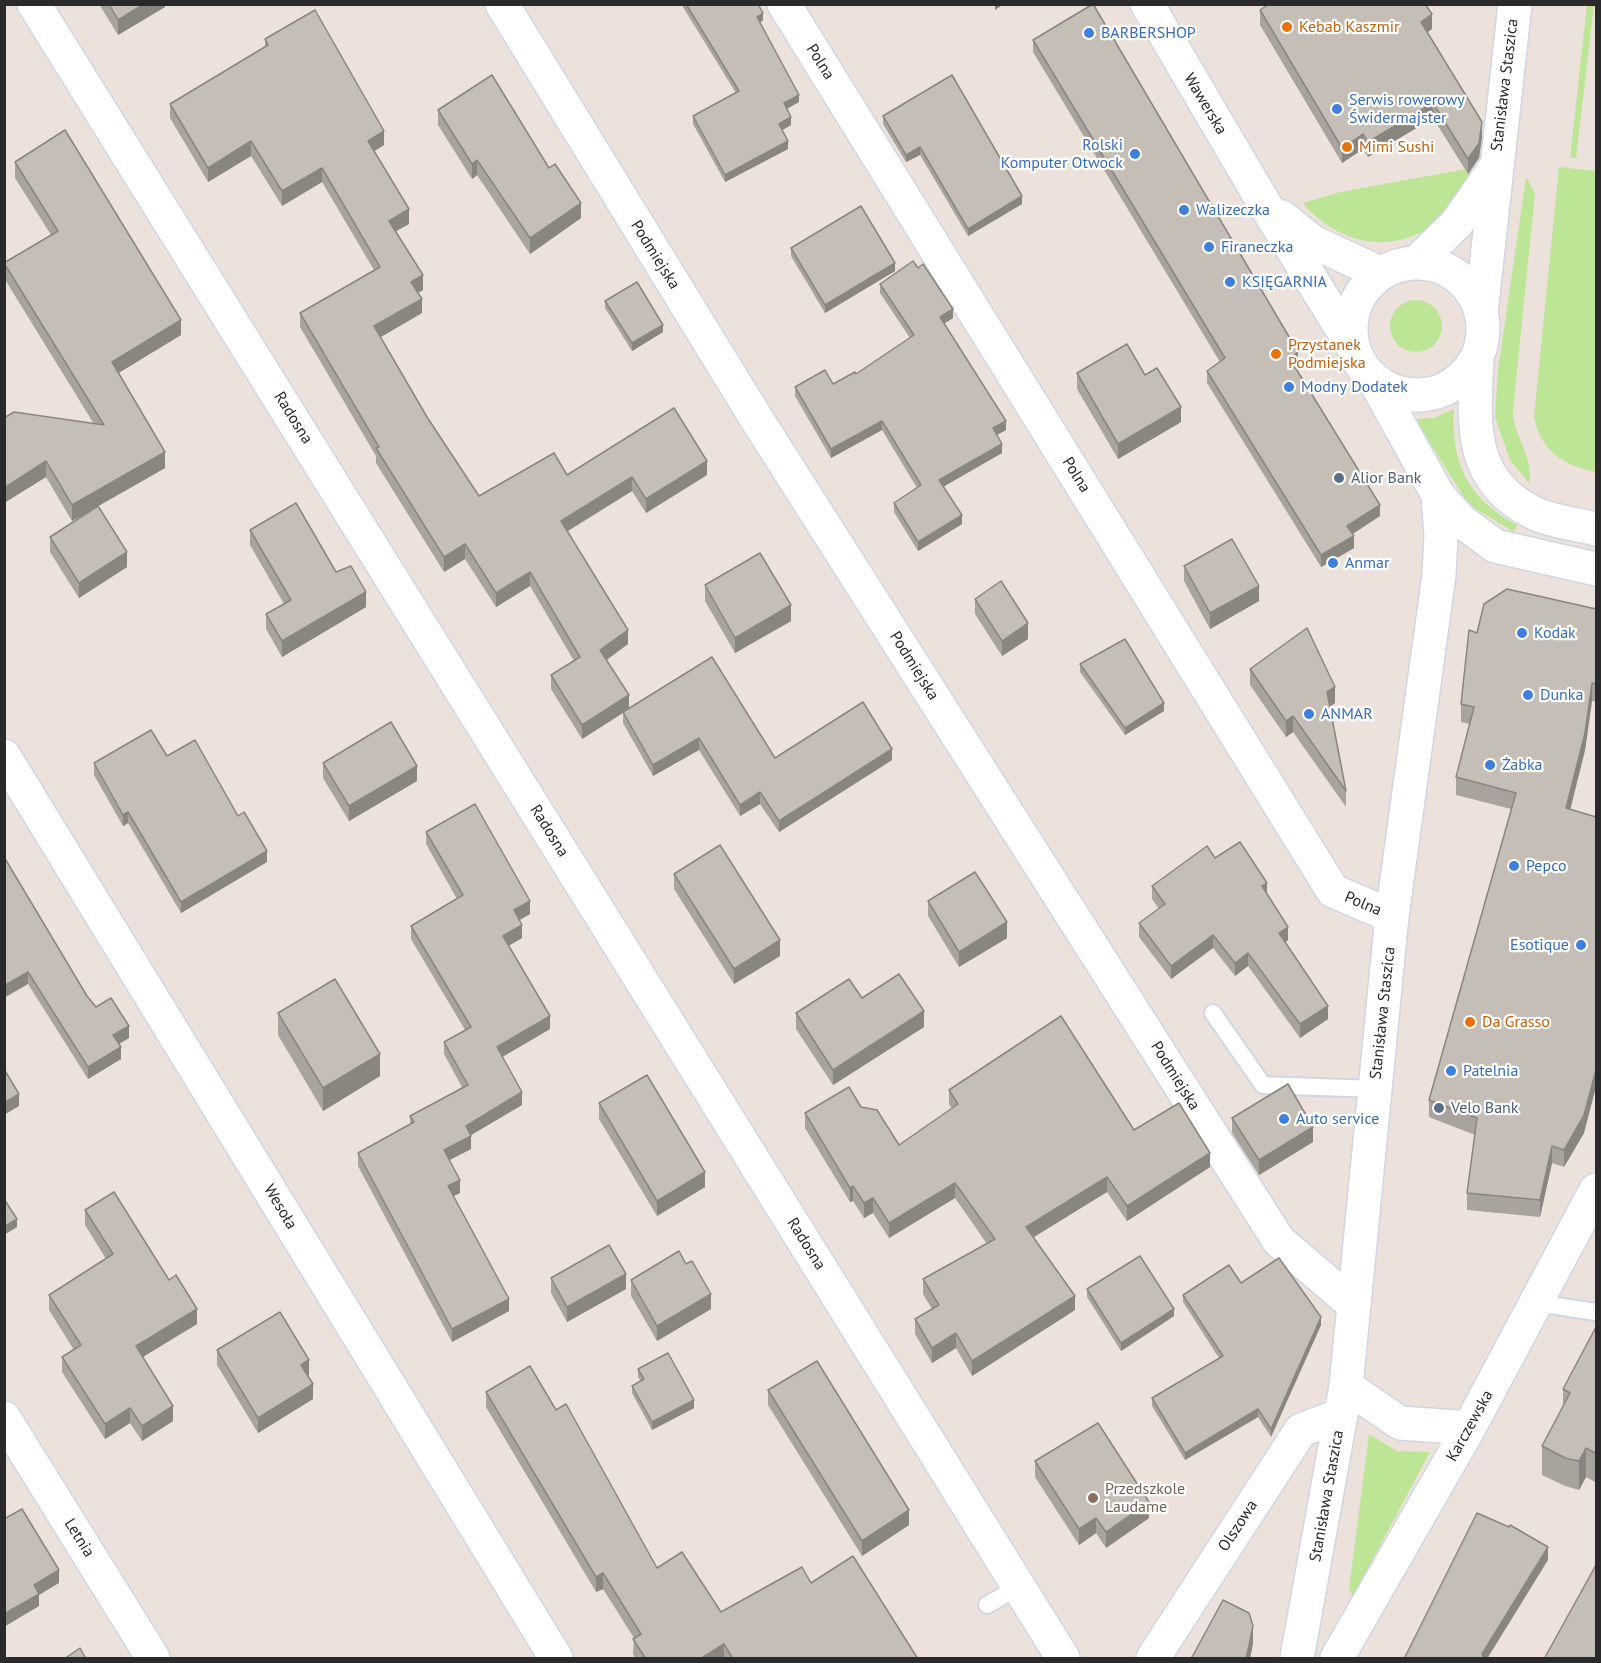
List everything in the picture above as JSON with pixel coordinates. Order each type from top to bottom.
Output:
[{"type":"street","name":"Radosna","points":[[34,4],[1064,1659]]},
{"type":"street","name":"Podmiejska","points":[[502,4],[762,428],[1279,1241],[1354,1305]]},
{"type":"street","name":"Polna","points":[[784,4],[1333,891],[1392,916]]},
{"type":"street","name":"Wawerska","points":[[1147,4],[1264,203],[1352,345]]},
{"type":"street","name":"Stanisława Staszica","points":[[1481,313],[1515,4]]},
{"type":"street","name":"Stanisława Staszica","points":[[1417,262],[1457,223],[1496,166]]},
{"type":"street","name":"Wawerska","points":[[1264,203],[1312,242],[1380,273]]},
{"type":"street","points":[[1417,262],[1438,267],[1458,277],[1472,293],[1481,313],[1482,344],[1477,358],[1465,375],[1450,387],[1432,394],[1412,396],[1393,391],[1376,381],[1360,365],[1352,345],[1350,325],[1354,305],[1365,287],[1380,273],[1417,262]]},
{"type":"street","points":[[1477,358],[1474,411],[1480,459],[1504,495],[1535,514],[1596,529]]},
{"type":"street","name":"Stanisława Staszica","points":[[1297,1659],[1344,1400],[1392,916],[1439,575],[1441,536],[1438,495],[1376,381]]},
{"type":"street","points":[[1438,495],[1460,520],[1495,546],[1596,569]]},
{"type":"street","name":"Wesoła","points":[[4,756],[556,1659]]},
{"type":"street","name":"Karczewska","points":[[1337,1659],[1469,1428],[1596,1190]]},
{"type":"street","points":[[1344,1400],[1400,1423],[1469,1428]]},
{"type":"street","name":"Olszowa","points":[[1153,1659],[1301,1430],[1344,1400]]},
{"type":"street","name":"Letnia","points":[[4,1418],[153,1659]]},
{"type":"lane","points":[[1213,1013],[1263,1085],[1375,1089]]},
{"type":"lane","points":[[1536,1303],[1596,1312]]},
{"type":"lane","points":[[987,1605],[1018,1587]]},
{"type":"green space","points":[[1587,4],[1594,5],[1576,158],[1570,158]]},
{"type":"green space","points":[[1559,167],[1596,171],[1596,472],[1564,461],[1548,448],[1537,429],[1534,417]]},
{"type":"green space","points":[[1472,168],[1449,209],[1436,223],[1412,236],[1395,241],[1361,240],[1345,235],[1315,216],[1303,203],[1340,192]]},
{"type":"green space","points":[[1526,177],[1535,193],[1513,411],[1516,430],[1529,465],[1529,483],[1510,460],[1495,417],[1498,370]]},
{"type":"green space","points":[[1411,300],[1421,300],[1435,307],[1442,326],[1435,345],[1421,352],[1411,352],[1401,348],[1394,341],[1390,331],[1390,321],[1394,311],[1401,304]]},
{"type":"green space","points":[[1454,409],[1456,447],[1466,478],[1486,504],[1517,525],[1514,532],[1476,509],[1465,499],[1415,419],[1434,418]]},
{"type":"green space","points":[[1369,1434],[1397,1451],[1430,1452],[1353,1596],[1349,1589]]},
{"type":"building","points":[[109,4],[144,4],[118,20]]},
{"type":"building","points":[[686,4],[758,4],[763,13],[757,17],[799,95],[784,103],[791,117],[779,124],[788,141],[725,175],[693,116],[739,91]]},
{"type":"building","points":[[1093,4],[1298,352],[1290,359],[1380,505],[1347,526],[1354,536],[1321,555],[1207,371],[1225,358],[1033,40]]},
{"type":"building","points":[[1269,4],[1425,4],[1432,14],[1421,22],[1482,122],[1479,143],[1468,159],[1433,103],[1368,142],[1363,134],[1342,148],[1260,10]]},
{"type":"building","points":[[315,10],[384,131],[368,141],[409,209],[389,221],[423,275],[411,282],[422,299],[374,326],[427,417],[479,496],[554,453],[567,475],[674,408],[707,461],[646,499],[632,477],[561,521],[628,630],[600,650],[629,695],[582,725],[551,675],[580,657],[530,572],[496,593],[465,544],[444,557],[376,448],[379,447],[300,313],[380,267],[322,168],[282,191],[251,141],[208,168],[170,104],[268,45],[265,39]]},
{"type":"building","points":[[492,75],[549,168],[555,164],[581,203],[530,238],[477,160],[472,164],[438,110]]},
{"type":"building","points":[[952,75],[1022,196],[968,229],[920,147],[906,155],[883,116]]},
{"type":"building","points":[[65,130],[181,320],[112,362],[165,452],[72,505],[46,461],[4,488],[4,418],[14,412],[104,425],[4,263],[58,231],[15,162]]},
{"type":"building","points":[[861,206],[895,263],[825,305],[791,248]]},
{"type":"building","points":[[913,261],[918,268],[923,264],[953,309],[940,317],[1006,421],[993,428],[1002,444],[939,480],[962,515],[918,542],[894,503],[921,485],[882,421],[831,449],[795,387],[825,370],[833,384],[855,372],[856,374],[914,335],[880,284]]},
{"type":"building","points":[[637,282],[663,325],[632,343],[605,301]]},
{"type":"building","points":[[1127,344],[1145,375],[1157,368],[1181,407],[1118,444],[1077,373]]},
{"type":"building","points":[[296,503],[336,572],[351,566],[366,592],[282,641],[266,614],[291,600],[250,530]]},
{"type":"building","points":[[98,506],[127,552],[79,583],[50,537]]},
{"type":"building","points":[[1232,539],[1259,586],[1210,613],[1184,566]]},
{"type":"building","points":[[760,553],[791,605],[735,638],[705,585]]},
{"type":"building","points":[[1001,581],[1028,623],[1002,641],[975,599]]},
{"type":"building","points":[[1507,589],[1596,609],[1596,684],[1592,683],[1585,733],[1566,808],[1596,817],[1596,1070],[1584,1115],[1564,1150],[1552,1146],[1540,1200],[1467,1193],[1477,1118],[1429,1100],[1516,793],[1456,777],[1474,707],[1461,704],[1469,630],[1477,633],[1484,604]]},
{"type":"building","points":[[1307,628],[1335,687],[1327,692],[1346,791],[1293,716],[1286,721],[1250,669]]},
{"type":"building","points":[[1125,639],[1164,703],[1125,728],[1080,664]]},
{"type":"building","points":[[712,657],[775,758],[863,702],[892,749],[779,821],[760,792],[740,805],[699,738],[653,765],[623,712]]},
{"type":"building","points":[[391,722],[417,766],[349,806],[323,763]]},
{"type":"building","points":[[151,730],[167,756],[195,740],[238,816],[244,812],[267,851],[181,902],[128,812],[123,815],[94,763]]},
{"type":"building","points":[[475,804],[530,901],[514,910],[522,925],[503,936],[550,1016],[497,1047],[522,1092],[466,1126],[471,1136],[444,1150],[460,1180],[448,1186],[509,1299],[452,1329],[358,1153],[414,1122],[410,1116],[468,1085],[444,1042],[471,1027],[411,926],[463,895],[426,832]]},
{"type":"building","points":[[1240,842],[1267,883],[1262,886],[1288,927],[1279,933],[1328,1006],[1300,1024],[1248,953],[1235,963],[1213,935],[1171,966],[1139,923],[1165,904],[1152,886],[1207,846],[1215,858]]},
{"type":"building","points":[[720,845],[780,940],[734,969],[674,874]]},
{"type":"building","points":[[4,857],[87,996],[96,1007],[111,998],[129,1026],[113,1035],[121,1047],[88,1067],[28,972],[4,986]]},
{"type":"building","points":[[975,872],[1007,922],[959,952],[928,901]]},
{"type":"building","points":[[899,974],[924,1011],[833,1070],[796,1013],[849,979],[862,998]]},
{"type":"building","points":[[335,979],[380,1054],[323,1088],[278,1013]]},
{"type":"building","points":[[1061,1016],[1134,1130],[1179,1103],[1210,1153],[1127,1206],[1107,1177],[1026,1227],[1075,1296],[972,1361],[956,1333],[932,1348],[915,1319],[939,1305],[923,1279],[995,1239],[955,1183],[889,1223],[873,1198],[864,1203],[853,1186],[850,1188],[805,1113],[849,1087],[861,1107],[877,1110],[899,1145],[958,1104],[949,1090]]},
{"type":"building","points":[[4,1069],[19,1094],[4,1103]]},
{"type":"building","points":[[647,1075],[705,1172],[657,1201],[599,1103]]},
{"type":"building","points":[[1288,1084],[1313,1127],[1259,1160],[1232,1118]]},
{"type":"building","points":[[114,1192],[169,1280],[176,1275],[197,1309],[136,1346],[173,1406],[142,1426],[130,1408],[105,1424],[62,1357],[81,1345],[49,1295],[113,1254],[85,1210]]},
{"type":"building","points":[[4,1199],[17,1219],[4,1227]]},
{"type":"building","points":[[609,1245],[626,1274],[567,1307],[551,1278]]},
{"type":"building","points":[[679,1251],[686,1264],[692,1261],[711,1294],[657,1326],[631,1280]]},
{"type":"building","points":[[1140,1256],[1174,1309],[1121,1343],[1087,1289]]},
{"type":"building","points":[[1279,1258],[1321,1317],[1271,1429],[1258,1409],[1185,1453],[1152,1398],[1223,1356],[1183,1295],[1229,1265],[1241,1283]]},
{"type":"building","points":[[280,1312],[309,1360],[301,1365],[313,1384],[258,1418],[217,1350]]},
{"type":"building","points":[[1596,1327],[1596,1451],[1595,1453],[1586,1448],[1579,1461],[1565,1458],[1542,1446],[1570,1393],[1563,1389]]},
{"type":"building","points":[[668,1353],[694,1400],[652,1422],[632,1386],[644,1379],[638,1369]]},
{"type":"building","points":[[817,1361],[909,1510],[862,1541],[768,1390]]},
{"type":"building","points":[[530,1366],[556,1410],[566,1404],[657,1568],[682,1552],[721,1612],[802,1567],[811,1583],[853,1556],[918,1659],[733,1659],[724,1644],[700,1659],[646,1659],[633,1639],[641,1634],[603,1573],[596,1577],[486,1392]]},
{"type":"building","points":[[1098,1423],[1149,1502],[1106,1532],[1096,1518],[1079,1529],[1035,1461]]},
{"type":"building","points":[[22,1509],[59,1570],[34,1585],[39,1594],[4,1614],[4,1519]]},
{"type":"building","points":[[1477,1513],[1509,1527],[1510,1525],[1548,1547],[1482,1654],[1484,1659],[1404,1659]]},
{"type":"building","points":[[1596,1565],[1596,1659],[1544,1659]]},
{"type":"building","points":[[1223,1600],[1249,1613],[1253,1626],[1246,1659],[1191,1659]]},
{"type":"building","points":[[80,1648],[86,1659],[64,1659]]},
{"type":"place","name":"Kebab Kaszmir","points":[[1287,27]]},
{"type":"place","name":"BARBERSHOP","points":[[1089,33]]},
{"type":"place","name":"Serwis rowerowy Świdermajster","points":[[1337,109]]},
{"type":"place","name":"Mimi Sushi","points":[[1347,147]]},
{"type":"place","name":"Rolski Komputer Otwock","points":[[1135,154]]},
{"type":"place","name":"Walizeczka","points":[[1184,210]]},
{"type":"place","name":"Firaneczka","points":[[1209,247]]},
{"type":"place","name":"KSIĘGARNIA","points":[[1230,282]]},
{"type":"place","name":"Przystanek Podmiejska","points":[[1276,354]]},
{"type":"place","name":"Modny Dodatek","points":[[1289,387]]},
{"type":"place","name":"Alior Bank","points":[[1339,478]]},
{"type":"place","name":"Anmar","points":[[1333,563]]},
{"type":"place","name":"Kodak","points":[[1522,633]]},
{"type":"place","name":"Dunka","points":[[1528,695]]},
{"type":"place","name":"ANMAR","points":[[1309,714]]},
{"type":"place","name":"Żabka","points":[[1490,765]]},
{"type":"place","name":"Pepco","points":[[1514,866]]},
{"type":"place","name":"Esotique","points":[[1581,945]]},
{"type":"place","name":"Da Grasso","points":[[1470,1022]]},
{"type":"place","name":"Patelnia","points":[[1451,1071]]},
{"type":"place","name":"Velo Bank","points":[[1439,1108]]},
{"type":"place","name":"Auto service","points":[[1284,1119]]},
{"type":"place","name":"Przedszkole Laudame","points":[[1093,1498]]}]
